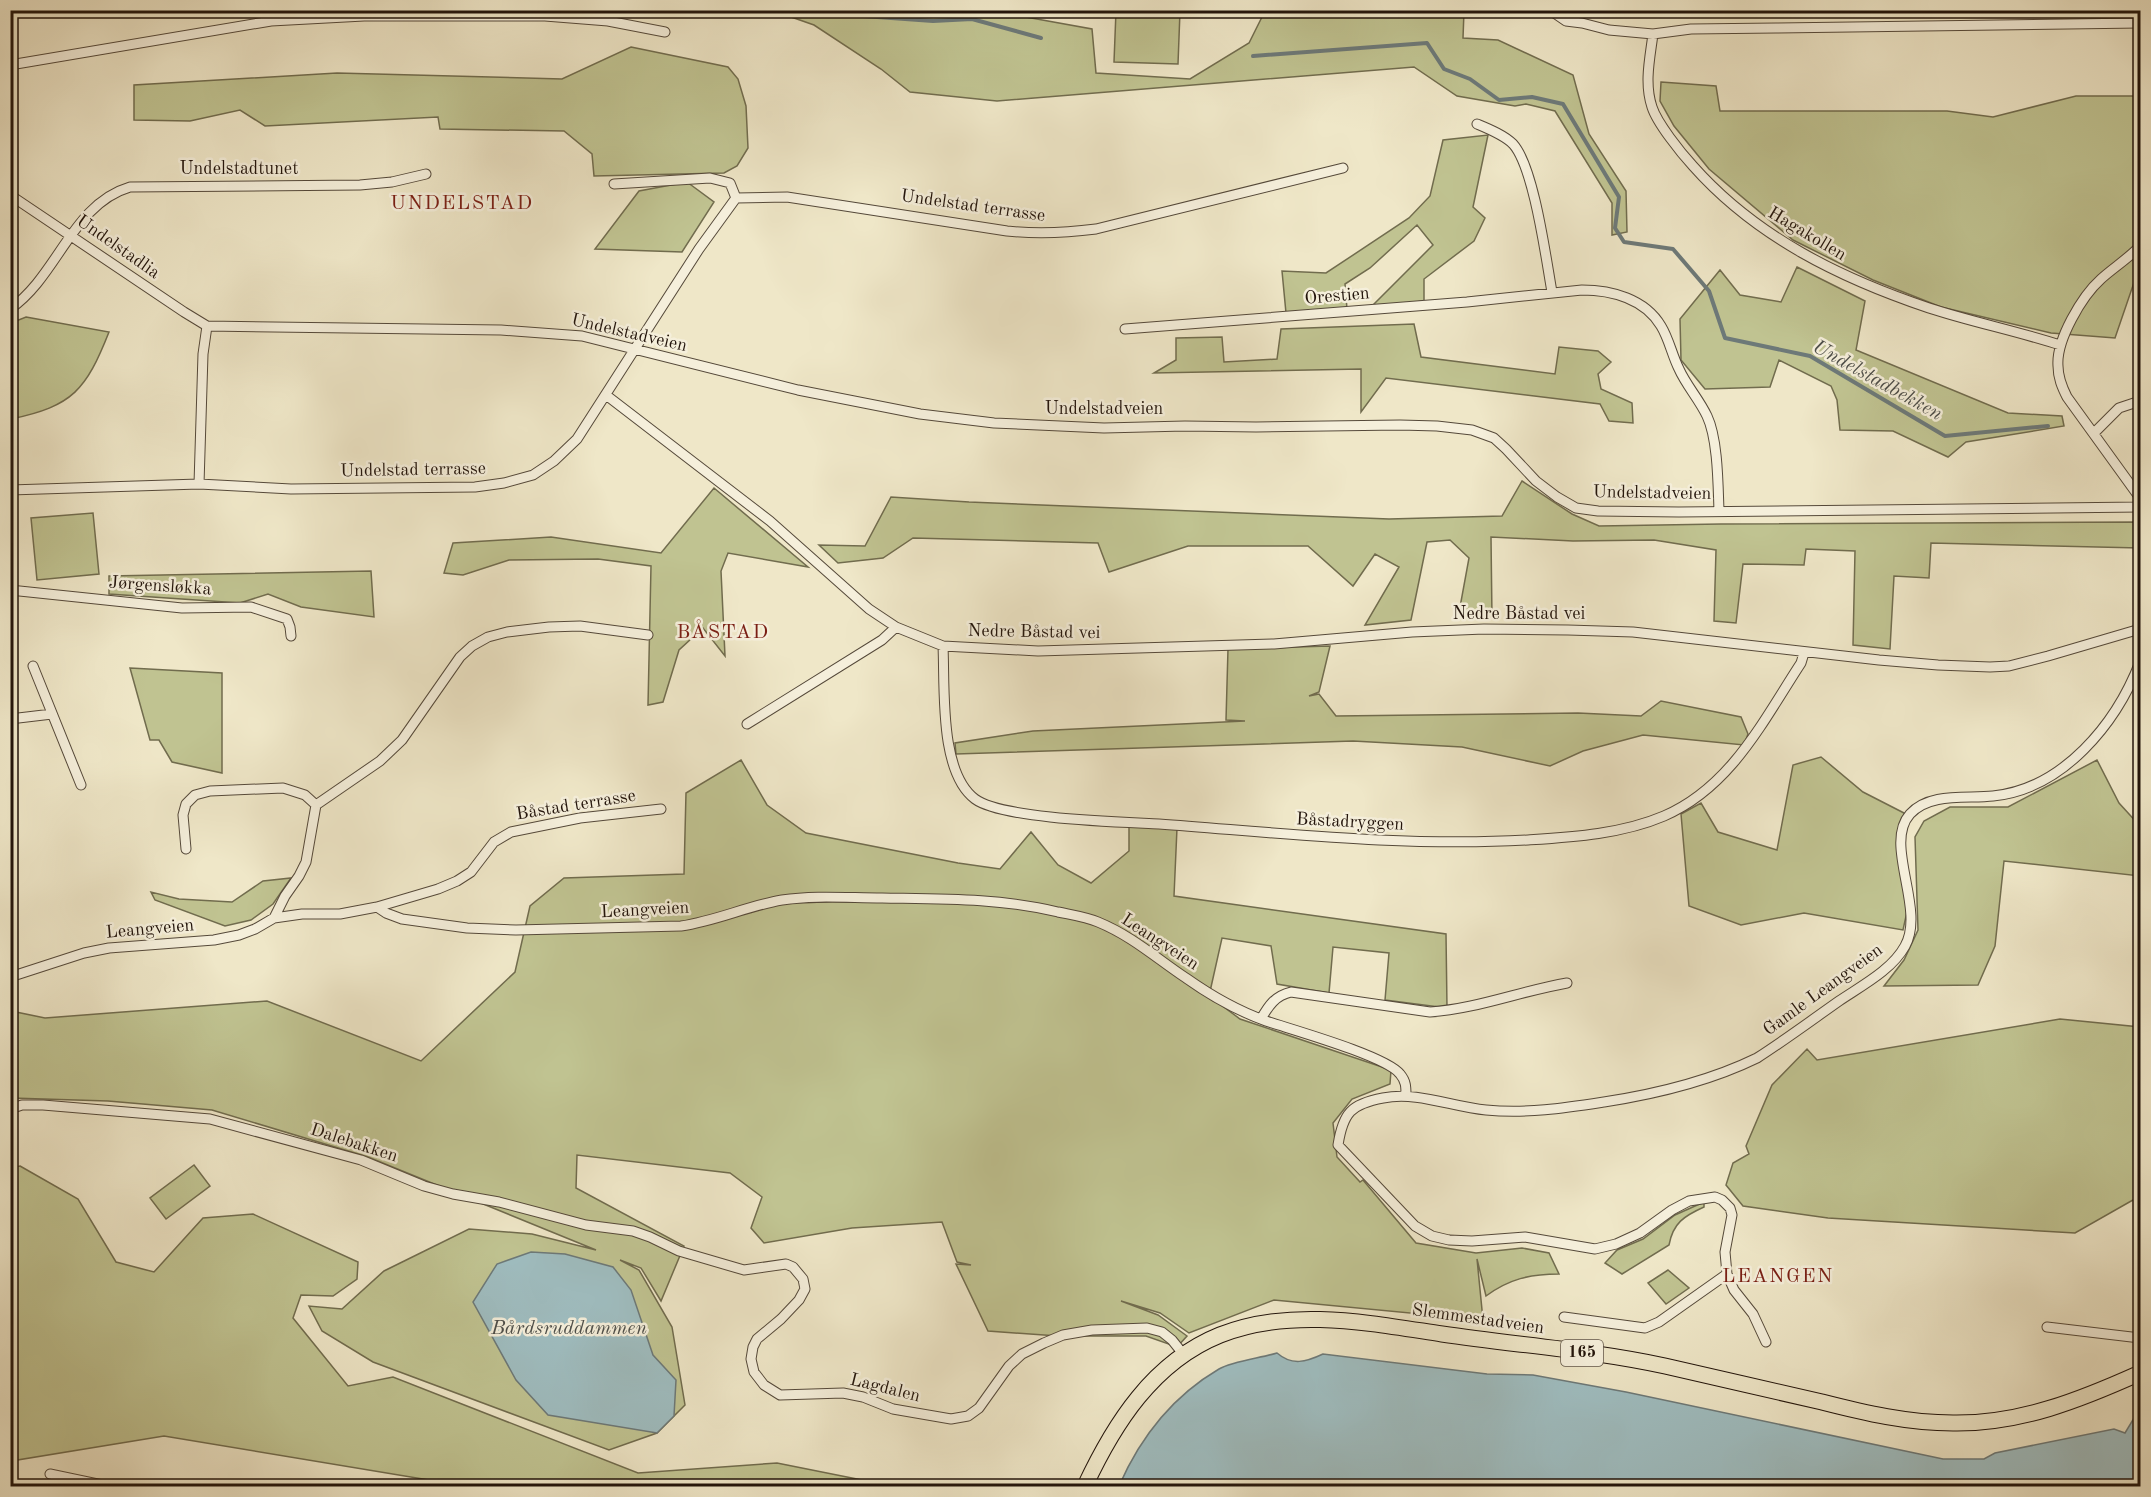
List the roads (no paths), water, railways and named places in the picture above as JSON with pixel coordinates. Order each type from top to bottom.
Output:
[{"type":"main road","name":"Slemmestadveien","points":[[1085,1486],[1103,1450],[1130,1407],[1156,1377],[1184,1355],[1219,1335],[1249,1326],[1288,1320],[1330,1320],[1383,1325],[1645,1362],[1878,1416],[1955,1423],[1993,1422],[2053,1409],[2140,1373]]},
{"type":"street","points":[[1550,10],[1566,21],[1609,30],[1653,34],[1691,29],[1776,27],[2140,23]]},
{"type":"street","points":[[10,65],[271,21],[311,18],[545,16],[608,21],[665,32]]},
{"type":"street","name":"Hagakollen","points":[[1653,34],[1648,66],[1648,90],[1652,109],[1691,164],[1710,185],[1751,220],[1808,258],[1849,278],[1929,308],[2061,345]]},
{"type":"street","points":[[1477,124],[1512,143],[1527,169],[1552,292]]},
{"type":"street","name":"Undelstad terrasse","points":[[199,484],[291,489],[445,488],[504,483],[533,475],[554,460],[577,438],[699,249],[736,198],[787,197],[1007,231],[1038,234],[1064,233],[1096,229],[1343,168]]},
{"type":"street","name":"Undelstadtunet","points":[[72,235],[102,200],[115,191],[130,187],[360,185],[392,182],[426,174]]},
{"type":"street","points":[[614,184],[710,178],[730,183],[736,198]]},
{"type":"street","name":"Undelstadlia","points":[[10,195],[207,326]]},
{"type":"street","points":[[10,309],[28,295],[72,235]]},
{"type":"street","points":[[2140,246],[2098,281],[2085,297],[2061,345],[2057,363],[2060,382],[2067,397],[2140,498]]},
{"type":"street","name":"Orestien","points":[[1125,329],[1467,302],[1552,292],[1599,290],[1614,293],[1646,309],[1662,327],[1680,372],[1708,418],[1714,444],[1719,511]]},
{"type":"street","points":[[10,490],[199,484],[203,354],[207,326]]},
{"type":"street","name":"Undelstadveien","points":[[207,326],[543,332],[582,336],[798,390],[909,412],[994,423],[1104,428],[1400,425],[1472,430],[1494,438],[1536,481],[1576,508],[1627,513],[2140,507]]},
{"type":"street","name":"Nedre Båstad vei","points":[[606,395],[770,521],[868,609],[896,627],[944,646],[1038,651],[1274,644],[1413,632],[1508,629],[1633,632],[1804,653],[1938,665],[2009,666],[2140,629]]},
{"type":"street","points":[[2094,433],[2120,408],[2140,401]]},
{"type":"street","name":"Jørgensløkka","points":[[10,590],[182,608],[251,607],[287,618],[291,636]]},
{"type":"street","points":[[274,918],[306,862],[316,805],[380,761],[402,740],[460,657],[472,646],[488,637],[507,632],[549,627],[580,626],[648,635]]},
{"type":"street","points":[[747,724],[882,640],[896,627]]},
{"type":"street","name":"Båstadryggen","points":[[944,646],[947,730],[952,765],[960,782],[975,799],[992,808],[1080,819],[1317,837],[1428,842],[1488,842],[1600,834],[1664,816],[1690,802],[1724,775],[1795,673],[1804,653]]},
{"type":"street","name":"Gamle Leangveien","points":[[1406,1095],[1486,1110],[1549,1110],[1663,1091],[1743,1065],[1757,1058],[1868,981],[1898,956],[1905,946],[1912,925],[1900,838],[1910,814],[1922,804],[1945,798],[1994,796],[2019,791],[2058,771],[2097,735],[2128,690],[2140,662]]},
{"type":"street","points":[[33,666],[81,784]]},
{"type":"street","points":[[10,719],[52,714]]},
{"type":"street","points":[[186,849],[183,815],[186,804],[195,795],[210,791],[283,788],[305,795],[316,805]]},
{"type":"street","name":"Båstad terrasse","points":[[377,907],[457,881],[471,872],[494,842],[511,831],[580,818],[661,809]]},
{"type":"street","name":"Leangveien","points":[[10,977],[84,953],[109,948],[214,940],[239,935],[274,918],[302,914],[340,914],[377,907],[402,919],[467,928],[516,930],[681,926],[703,923],[766,903],[816,897],[997,901],[1040,907],[1098,922],[1129,937],[1185,978],[1227,1004],[1261,1019],[1390,1065],[1407,1085],[1406,1095]]},
{"type":"street","points":[[1261,1019],[1270,1003],[1280,995],[1291,992],[1430,1012],[1453,1010],[1512,994],[1566,983]]},
{"type":"street","points":[[1406,1095],[1384,1097],[1354,1107],[1341,1127],[1338,1145],[1415,1226],[1432,1236],[1449,1240],[1472,1241],[1525,1237],[1595,1249],[1616,1244],[1640,1233],[1689,1201],[1715,1197],[1727,1204],[1732,1215],[1725,1252],[1727,1274],[1734,1290],[1753,1314],[1766,1342]]},
{"type":"street","name":"Dalebakken","points":[[10,1109],[22,1105],[43,1105],[210,1119],[361,1160],[424,1186],[453,1194],[499,1202],[585,1225],[633,1231],[679,1251]]},
{"type":"street","name":"Lagdalen","points":[[679,1251],[744,1270],[786,1264],[799,1272],[803,1279],[804,1289],[799,1300],[758,1339],[753,1347],[751,1359],[754,1372],[764,1385],[780,1395],[843,1393],[863,1397],[892,1409],[951,1419],[968,1416],[980,1408],[1009,1366],[1022,1354],[1063,1335],[1092,1330],[1147,1328],[1162,1332],[1184,1355]]},
{"type":"street","points":[[1564,1317],[1645,1328],[1659,1322],[1727,1274]]},
{"type":"street","points":[[2047,1327],[2140,1338]]},
{"type":"street","points":[[50,1474],[107,1486]]},
{"type":"water","name":"Bårdsruddammen","points":[[531,1252],[565,1254],[613,1267],[631,1290],[653,1355],[676,1380],[674,1416],[657,1433],[548,1415],[516,1380],[473,1302],[497,1264]]},
{"type":"water","points":[[1277,1353],[1294,1361],[1305,1361],[1323,1354],[1487,1374],[1533,1375],[1626,1392],[1943,1459],[1984,1459],[1995,1453],[2114,1429],[2125,1433],[2134,1418],[2140,1414],[2140,1486],[1119,1486],[1127,1468],[1148,1435],[1187,1392],[1225,1366]]},
{"type":"waterway","points":[[826,10],[849,15],[933,21],[972,19],[1041,38]]},
{"type":"waterway","name":"Undelstadbekken","points":[[1253,56],[1427,43],[1444,69],[1470,79],[1499,100],[1532,97],[1563,104],[1619,197],[1615,228],[1624,242],[1673,249],[1709,291],[1725,338],[1810,356],[1945,436],[2048,426]]},
{"type":"district","name":"UNDELSTAD","points":[[462,204]]},
{"type":"district","name":"BÅSTAD","points":[[723,633]]},
{"type":"district","name":"LEANGEN","points":[[1778,1277]]}]
